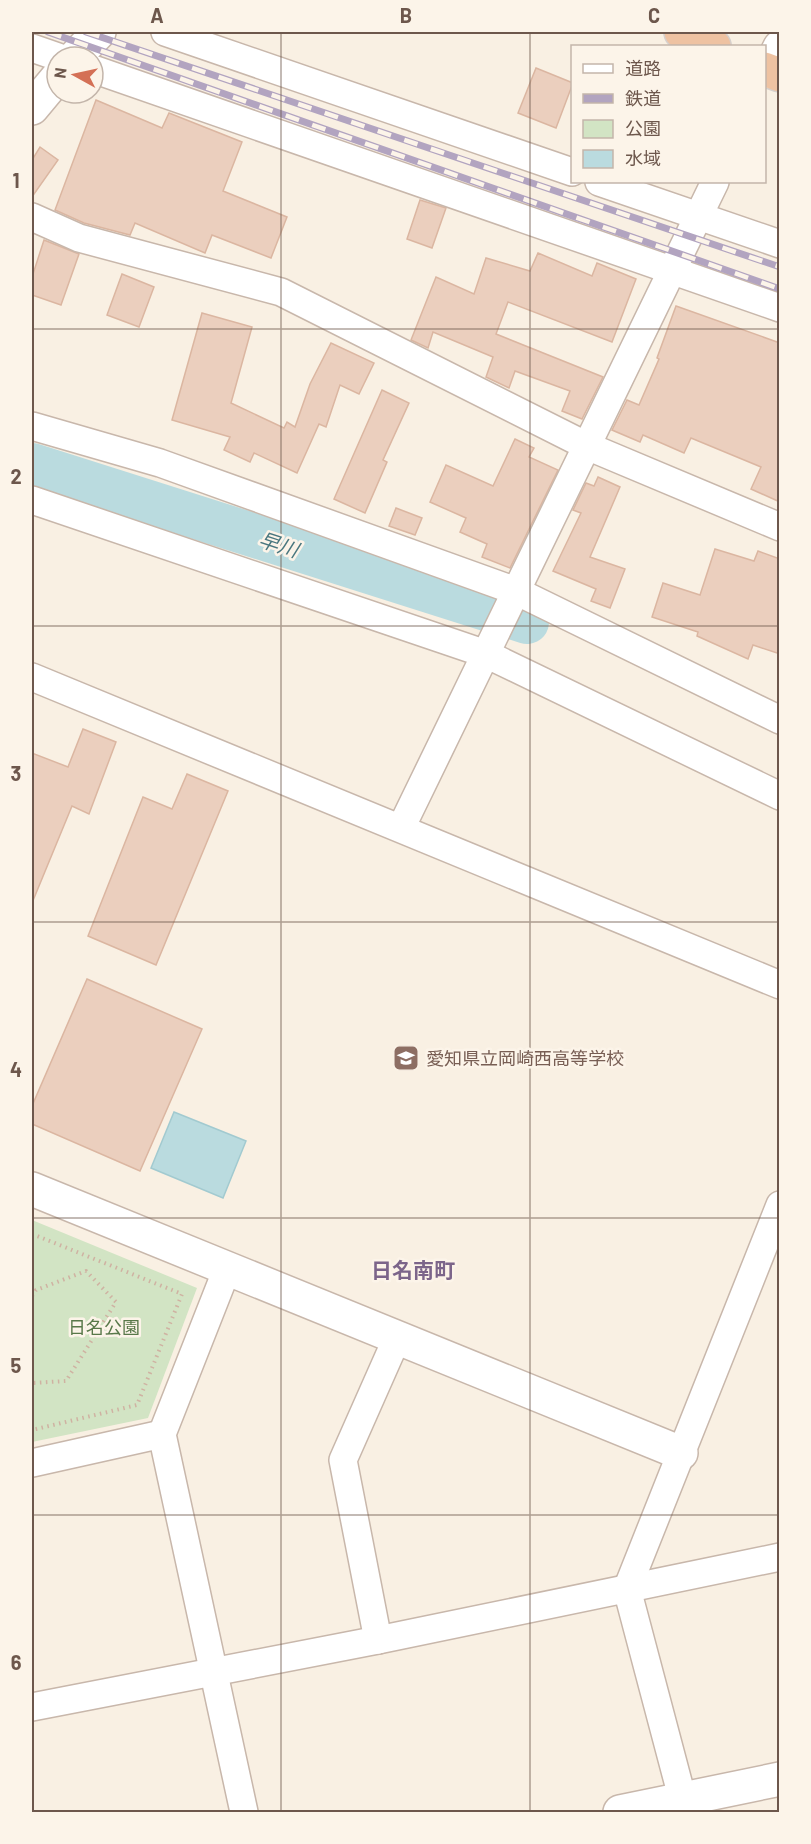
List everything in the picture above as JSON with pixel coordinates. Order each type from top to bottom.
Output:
[{"type":"highway","points":[[681,32],[712,45]]},
{"type":"street","points":[[87,45],[99,32]]},
{"type":"street","points":[[165,32],[571,171]]},
{"type":"street","points":[[105,73],[671,272],[780,308]]},
{"type":"street","points":[[32,108],[45,92]]},
{"type":"street","points":[[602,183],[780,244]]},
{"type":"street","points":[[401,828],[715,183]]},
{"type":"street","points":[[32,217],[80,238],[281,292],[587,446],[780,527]]},
{"type":"street","points":[[32,426],[160,463],[516,591],[780,720]]},
{"type":"street","points":[[32,500],[486,654],[780,796]]},
{"type":"street","points":[[32,677],[780,985]]},
{"type":"street","points":[[32,1189],[681,1453]]},
{"type":"street","points":[[685,1806],[627,1589],[780,1205]]},
{"type":"street","points":[[227,1269],[162,1434],[244,1812]]},
{"type":"street","points":[[378,1640],[343,1460],[397,1338]]},
{"type":"street","points":[[32,1463],[162,1434]]},
{"type":"street","points":[[32,1707],[378,1640],[780,1557]]},
{"type":"street","points":[[620,1812],[685,1806],[780,1779]]},
{"type":"path","points":[[32,1234],[182,1294],[137,1405],[32,1430]]},
{"type":"path","points":[[32,1296],[36,1290],[86,1271],[116,1302],[66,1381],[32,1383]]},
{"type":"green space","name":"日名公園","points":[[32,1220],[197,1288],[148,1418],[32,1442]]},
{"type":"water","points":[[174,1112],[246,1141],[223,1198],[151,1168]]},
{"type":"building","points":[[536,68],[571,82],[571,88],[556,128],[518,113]]},
{"type":"building","points":[[105,104],[162,128],[169,113],[242,142],[223,191],[287,217],[271,258],[212,235],[205,253],[135,223],[130,235],[84,223],[55,210],[94,105]]},
{"type":"building","points":[[40,147],[58,160],[32,197],[32,160]]},
{"type":"building","points":[[420,200],[446,208],[432,248],[407,239]]},
{"type":"building","points":[[44,240],[79,254],[61,305],[32,295],[32,277]]},
{"type":"building","points":[[538,253],[592,276],[597,263],[636,279],[612,342],[508,302],[496,334],[603,377],[582,419],[562,411],[570,391],[515,371],[509,388],[486,377],[493,357],[433,332],[428,348],[411,340],[436,277],[474,294],[486,258],[530,271]]},
{"type":"building","points":[[122,274],[154,287],[139,327],[107,315]]},
{"type":"building","points":[[676,306],[780,343],[780,502],[751,489],[761,467],[691,438],[684,453],[643,435],[640,442],[612,430],[627,400],[639,405],[659,359],[657,358]]},
{"type":"building","points":[[202,313],[252,327],[231,403],[284,428],[287,422],[295,427],[310,384],[331,343],[374,363],[359,394],[340,385],[326,427],[319,424],[297,473],[254,453],[250,462],[224,450],[230,437],[172,420]]},
{"type":"building","points":[[382,390],[409,403],[383,460],[387,462],[365,513],[334,499]]},
{"type":"building","points":[[515,439],[534,448],[529,457],[558,470],[510,568],[482,557],[487,544],[460,532],[466,518],[430,502],[446,465],[493,486]]},
{"type":"building","points":[[598,477],[620,487],[590,557],[625,569],[610,608],[591,601],[596,589],[553,571],[581,513],[573,510],[586,483],[594,486]]},
{"type":"building","points":[[396,508],[422,518],[415,535],[389,526]]},
{"type":"building","points":[[715,549],[754,561],[758,551],[780,559],[780,654],[753,645],[748,659],[697,636],[698,632],[652,617],[663,583],[700,595]]},
{"type":"building","points":[[83,729],[116,742],[89,814],[72,806],[32,903],[32,753],[68,767]]},
{"type":"building","points":[[187,774],[228,791],[156,965],[88,936],[143,797],[172,809]]},
{"type":"building","points":[[87,979],[202,1029],[140,1171],[32,1124],[32,1106]]},
{"type":"waterway","name":"早川","points":[[32,465],[527,622]]},
{"type":"railway","points":[[48,32],[780,289]]},
{"type":"railway","points":[[86,32],[780,267]]},
{"type":"place","name":"愛知県立岡崎西高等学校","points":[[406,1058]]},
{"type":"district","name":"日名南町","points":[[413,1269]]}]
